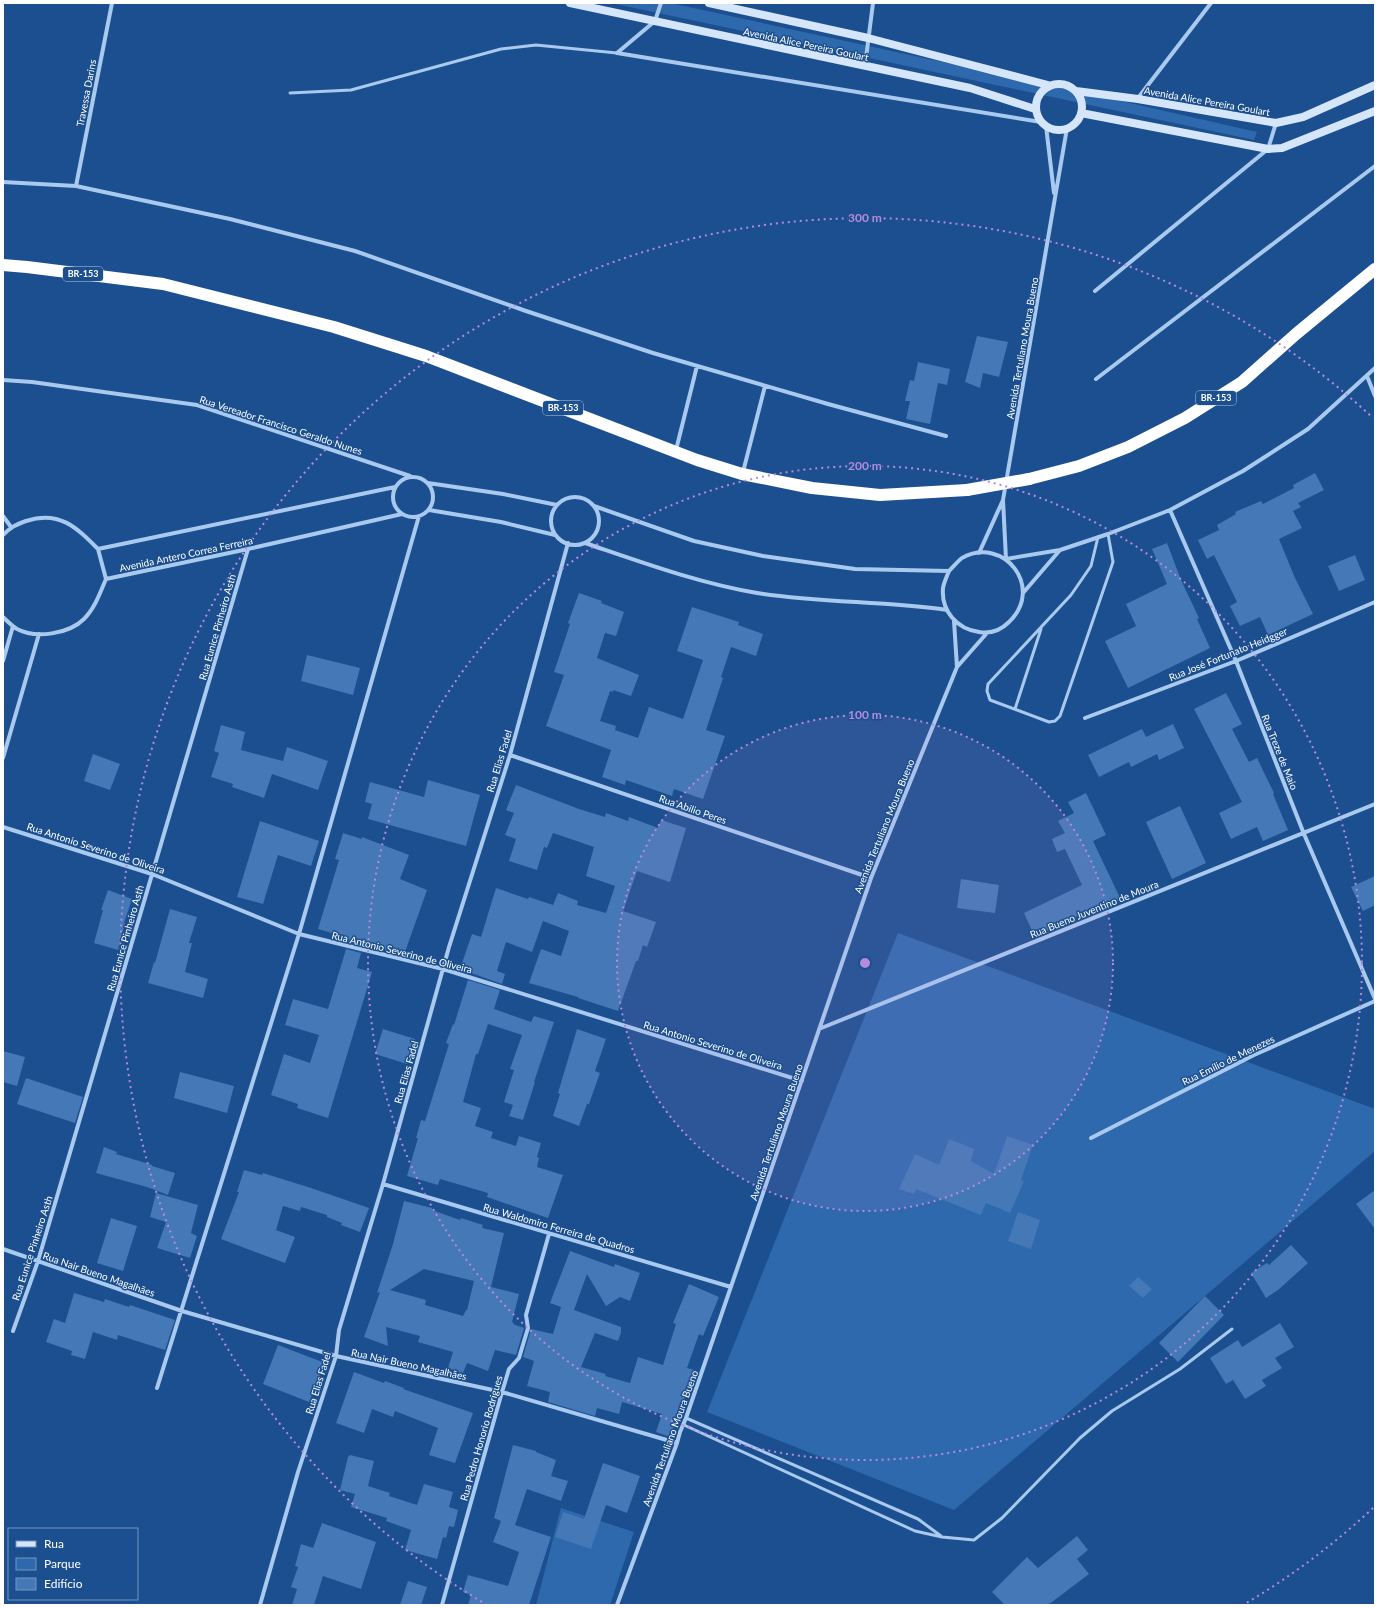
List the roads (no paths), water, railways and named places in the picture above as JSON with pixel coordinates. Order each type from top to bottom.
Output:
[{"type":"highway","name":"BR-153","points":[[3,266],[27,267],[164,284],[334,327],[426,356],[676,450],[697,460],[742,474],[812,488],[880,495],[967,490],[1029,479],[1079,466],[1128,447],[1185,418],[1242,382],[1296,334],[1375,269]]},
{"type":"street","name":"Travessa Darins","points":[[76,186],[112,3]]},
{"type":"street","name":"Avenida Alice Pereira Goulart","points":[[570,3],[865,67],[970,88],[1036,109]]},
{"type":"street","points":[[617,53],[655,21],[661,3]]},
{"type":"street","name":"Avenida Alice Pereira Goulart","points":[[708,3],[868,38],[1048,85]]},
{"type":"street","points":[[865,67],[873,3]]},
{"type":"street","points":[[1138,99],[1211,3]]},
{"type":"street","points":[[617,53],[1043,124],[1054,129],[1067,128],[1073,125],[1079,118],[1081,113],[1081,99],[1076,91],[1067,85],[1058,83],[1048,85],[1041,91],[1036,100],[1036,109],[1043,124]]},
{"type":"street","name":"Avenida Alice Pereira Goulart","points":[[1076,91],[1138,99],[1276,123],[1304,117],[1375,85]]},
{"type":"street","points":[[1081,113],[1268,149],[1282,148],[1375,111]]},
{"type":"street","points":[[1095,291],[1268,149],[1276,123]]},
{"type":"street","name":"Avenida Tertuliano Moura Bueno","points":[[1043,124],[1055,198]]},
{"type":"street","name":"Avenida Tertuliano Moura Bueno","points":[[1006,559],[1003,500],[1067,128]]},
{"type":"street","points":[[1096,379],[1375,166]]},
{"type":"street","points":[[3,182],[76,186],[230,219],[355,251],[653,354],[946,436]]},
{"type":"street","points":[[676,450],[697,366]]},
{"type":"street","points":[[1006,559],[1060,550],[1098,536],[1108,534],[1170,510],[1243,471],[1308,429],[1375,368]]},
{"type":"street","points":[[1367,376],[1375,396]]},
{"type":"street","name":"Rua Vereador Francisco Geraldo Nunes","points":[[3,380],[32,382],[197,405],[410,476]]},
{"type":"street","points":[[742,474],[765,386]]},
{"type":"street","points":[[98,549],[394,487],[401,480],[410,476],[420,477],[428,482],[503,494],[557,505]]},
{"type":"street","points":[[394,487],[392,497],[395,506],[402,514],[411,517],[419,516],[429,510],[433,501],[433,491],[428,482]]},
{"type":"street","points":[[947,610],[921,606],[850,602],[757,593],[684,576],[585,543],[574,545],[564,542],[556,535],[551,525],[552,514],[557,505],[565,498],[576,496],[586,499],[594,506],[694,541],[763,556],[855,569],[949,571]]},
{"type":"street","name":"Avenida Tertuliano Moura Bueno","points":[[979,552],[1003,500]]},
{"type":"street","points":[[585,543],[593,536],[598,527],[599,516],[594,506]]},
{"type":"street","points":[[429,510],[501,522],[556,535]]},
{"type":"street","name":"Rua Treze de Maio","points":[[1170,510],[1236,661],[1304,834],[1375,1000]]},
{"type":"street","name":"Avenida Antero Correa Ferreira","points":[[106,579],[402,514]]},
{"type":"street","points":[[3,516],[11,527]]},
{"type":"street","points":[[157,1388],[299,934],[419,516]]},
{"type":"street","points":[[3,535],[11,527],[37,518],[58,518],[78,528],[98,549],[106,579],[97,601],[84,619],[66,630],[43,635],[18,629],[3,617]]},
{"type":"street","name":"Rua Elias Fadel","points":[[260,1605],[298,1472],[336,1356],[340,1330],[383,1184],[443,969],[510,755],[568,543]]},
{"type":"street","name":"Rua Eunice Pinheiro Asth","points":[[13,1331],[38,1261],[248,549]]},
{"type":"street","points":[[1023,593],[1060,550]]},
{"type":"street","points":[[979,552],[997,555],[1006,559],[1022,580],[1023,598],[1017,615],[1004,628],[987,633],[969,631],[954,621],[945,605],[943,588],[949,571],[962,558],[979,552]]},
{"type":"street","name":"Rua José Fortunato Heidgger","points":[[1085,718],[1236,661],[1375,602]]},
{"type":"street","name":"Avenida Tertuliano Moura Bueno","points":[[954,621],[957,667]]},
{"type":"street","points":[[3,661],[13,626]]},
{"type":"street","name":"Avenida Tertuliano Moura Bueno","points":[[618,1605],[680,1432],[684,1425],[871,878],[957,667],[987,633]]},
{"type":"street","points":[[3,758],[39,634]]},
{"type":"street","name":"Rua Abilio Peres","points":[[510,755],[871,878]]},
{"type":"street","name":"Rua Bueno Juventino de Moura","points":[[819,1029],[1375,804]]},
{"type":"street","name":"Rua Antonio Severino de Oliveira","points":[[3,827],[152,874],[299,934],[443,969],[802,1081]]},
{"type":"street","name":"Rua Emílio de Menezes","points":[[1091,1138],[1254,1055],[1375,1000]]},
{"type":"street","name":"Rua Waldomiro Ferreira de Quadros","points":[[383,1184],[731,1287]]},
{"type":"street","name":"Rua Pedro Honorio Rodrigues","points":[[442,1605],[509,1369],[520,1358],[528,1328],[526,1315],[549,1234]]},
{"type":"street","name":"Rua Nair Bueno Magalhães","points":[[3,1248],[182,1311],[336,1356],[502,1392],[677,1443]]},
{"type":"lane","points":[[290,93],[351,90],[501,49],[536,45],[617,53]]},
{"type":"lane","points":[[1098,536],[1091,566],[1071,595],[988,684],[987,690],[990,700],[1049,722],[1055,721],[1060,716],[1113,562],[1108,534]]},
{"type":"lane","points":[[1015,709],[1042,627]]},
{"type":"lane","points":[[684,1425],[915,1531],[942,1537],[974,1540],[1002,1518],[1080,1438],[1112,1411],[1180,1369],[1232,1330]]},
{"type":"lane","points":[[686,1418],[918,1520],[942,1537]]}]
